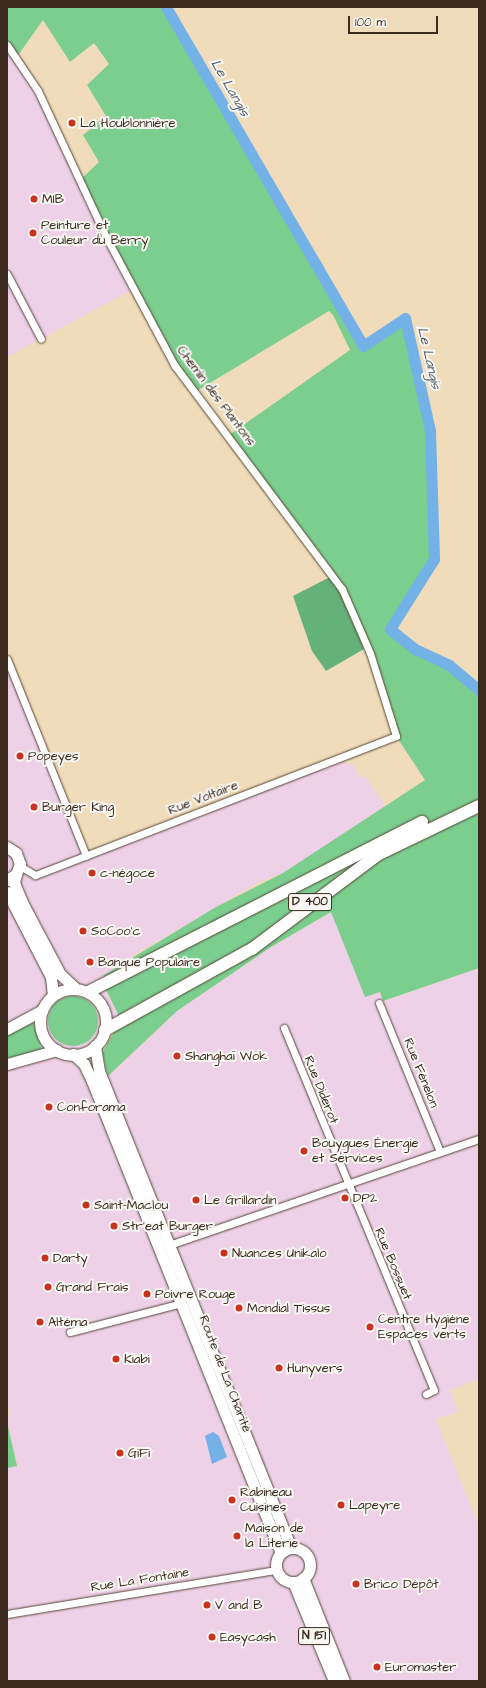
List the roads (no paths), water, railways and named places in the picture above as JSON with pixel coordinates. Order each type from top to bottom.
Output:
[{"type":"highway","name":"D 400","points":[[88,992],[404,830],[442,813],[479,804]]},
{"type":"highway","name":"D 400","points":[[105,1030],[252,949],[378,855],[479,804]]},
{"type":"main road","points":[[7,847],[16,853],[15,873],[17,893],[60,974],[76,989]]},
{"type":"main road","points":[[7,892],[51,977],[53,995]]},
{"type":"main road","points":[[7,1029],[42,1010],[53,995],[76,989],[88,992],[103,1008],[105,1030],[95,1046],[73,1054],[57,1050],[7,1064]]},
{"type":"main road","points":[[42,1010],[41,1028],[57,1050]]},
{"type":"main road","name":"Route de La Charité","points":[[95,1046],[98,1071],[169,1245],[286,1550]]},
{"type":"main road","name":"Route de La Charité","points":[[73,1054],[84,1064],[92,1081],[182,1304],[286,1550]]},
{"type":"main road","points":[[286,1550],[308,1557],[309,1569],[298,1580],[284,1580],[276,1570],[286,1550]]},
{"type":"main road","name":"N 151","points":[[298,1580],[334,1681]]},
{"type":"main road","name":"N 151","points":[[298,1580],[344,1681]]},
{"type":"street","name":"Chemin des Plantons","points":[[7,45],[38,91],[106,237],[175,366],[342,589],[370,654],[396,736]]},
{"type":"street","points":[[7,274],[41,339]]},
{"type":"street","points":[[7,659],[86,856]]},
{"type":"street","name":"Rue Voltaire","points":[[15,873],[35,875],[396,736]]},
{"type":"street","name":"Rue Fénelon","points":[[379,1003],[440,1152]]},
{"type":"street","name":"Rue Diderot","points":[[284,1028],[346,1184]]},
{"type":"street","points":[[169,1245],[479,1139]]},
{"type":"street","name":"Rue Bossuet","points":[[346,1184],[434,1390],[426,1394]]},
{"type":"street","points":[[70,1332],[182,1304]]},
{"type":"street","name":"Rue La Fontaine","points":[[7,1614],[276,1570]]},
{"type":"water","points":[[213,1432],[219,1436],[227,1457],[212,1464],[205,1436]]},
{"type":"waterway","name":"Le Langis","points":[[166,7],[363,346],[405,318],[430,431],[434,559],[390,629],[415,649],[449,665],[479,690]]},
{"type":"place","name":"La Houblonnière","points":[[72,123]]},
{"type":"place","name":"MIB","points":[[34,199]]},
{"type":"place","name":"Peinture et Couleur du Berry","points":[[33,233]]},
{"type":"place","name":"Popeyes","points":[[20,756]]},
{"type":"place","name":"Burger King","points":[[34,807]]},
{"type":"place","name":"c-négoce","points":[[92,873]]},
{"type":"place","name":"SoCoo'c","points":[[83,931]]},
{"type":"place","name":"Banque Populaire","points":[[90,962]]},
{"type":"place","name":"Shanghaï Wok","points":[[177,1056]]},
{"type":"place","name":"Conforama","points":[[49,1107]]},
{"type":"place","name":"Bouygues Énergie et Services","points":[[304,1151]]},
{"type":"place","name":"DP2","points":[[345,1198]]},
{"type":"place","name":"Le Grillardin","points":[[196,1200]]},
{"type":"place","name":"Saint-Maclou","points":[[86,1205]]},
{"type":"place","name":"Str’eat Burger","points":[[114,1226]]},
{"type":"place","name":"Nuances Unikalo","points":[[224,1253]]},
{"type":"place","name":"Darty","points":[[45,1258]]},
{"type":"place","name":"Grand Frais","points":[[48,1287]]},
{"type":"place","name":"Poivre Rouge","points":[[147,1294]]},
{"type":"place","name":"Mondial Tissus","points":[[239,1308]]},
{"type":"place","name":"Altéma","points":[[40,1322]]},
{"type":"place","name":"Centre Hygiène Espaces verts","points":[[370,1327]]},
{"type":"place","name":"Kiabi","points":[[116,1359]]},
{"type":"place","name":"Hunyvers","points":[[279,1368]]},
{"type":"place","name":"GiFi","points":[[120,1453]]},
{"type":"place","name":"Rabineau Cuisines","points":[[232,1500]]},
{"type":"place","name":"Lapeyre","points":[[341,1505]]},
{"type":"place","name":"Maison de la Literie","points":[[237,1536]]},
{"type":"place","name":"Brico Dépôt","points":[[356,1584]]},
{"type":"place","name":"V and B","points":[[207,1605]]},
{"type":"place","name":"Easycash","points":[[212,1637]]},
{"type":"place","name":"Euromaster","points":[[377,1667]]}]
